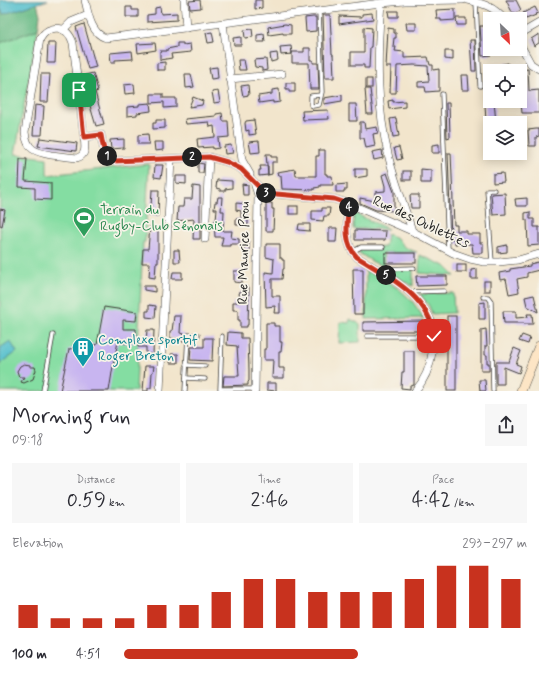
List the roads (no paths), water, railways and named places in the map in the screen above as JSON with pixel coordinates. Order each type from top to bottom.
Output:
[{"type":"main road","points":[[521,391],[539,346]]},
{"type":"street","points":[[85,0],[88,15],[97,33],[106,38],[381,3],[462,0]]},
{"type":"street","points":[[184,0],[186,28]]},
{"type":"street","points":[[468,0],[498,12]]},
{"type":"street","points":[[381,3],[378,61],[379,95],[389,159],[412,231]]},
{"type":"street","points":[[63,30],[71,22],[88,15]]},
{"type":"street","points":[[527,30],[539,23]]},
{"type":"street","name":"Rue Maurice Prou","points":[[223,24],[242,160],[253,181],[258,195],[255,390]]},
{"type":"street","points":[[51,28],[63,30],[70,34],[73,43],[84,137],[85,152],[77,158],[37,152],[30,147],[26,138],[25,132],[40,39],[51,28]]},
{"type":"street","points":[[527,56],[531,64],[539,69]]},
{"type":"street","points":[[230,79],[282,74]]},
{"type":"street","name":"Rue des Oublettes","points":[[84,137],[101,135],[105,154],[114,161],[209,157],[227,162],[241,169],[265,193],[334,199],[412,231],[448,250],[470,259],[492,262],[508,261],[539,254]]},
{"type":"street","points":[[205,239],[209,157]]},
{"type":"street","points":[[160,391],[171,159]]},
{"type":"street","points":[[349,204],[347,222],[348,241],[352,252],[357,257],[401,284],[417,300],[427,314],[434,330],[431,360],[426,374],[414,391]]},
{"type":"lane","points":[[476,2],[480,86]]},
{"type":"lane","points":[[319,11],[321,95]]},
{"type":"lane","points":[[442,94],[448,250]]},
{"type":"lane","points":[[492,262],[487,190],[494,190]]},
{"type":"lane","points":[[352,252],[361,247],[383,247]]},
{"type":"lane","points":[[379,271],[382,269],[414,268]]},
{"type":"lane","points":[[408,292],[444,291]]},
{"type":"lane","points":[[483,297],[488,298],[491,301],[493,391]]},
{"type":"lane","points":[[43,391],[53,335]]},
{"type":"lane","points":[[185,391],[188,335],[198,336]]},
{"type":"lane","points":[[222,336],[220,389],[255,390]]},
{"type":"lane","points":[[367,336],[434,336]]},
{"type":"lane","points":[[186,365],[205,366]]},
{"type":"lane","points":[[186,378],[205,379]]},
{"type":"water","points":[[0,0],[48,0],[3,14],[0,7]]},
{"type":"water","points":[[10,341],[17,352],[0,364],[0,348]]},
{"type":"place","name":"Terrain du Rugby-Club Sénonais","points":[[84,238]]},
{"type":"place","name":"Complexe sportif Roger Breton","points":[[83,368]]}]
